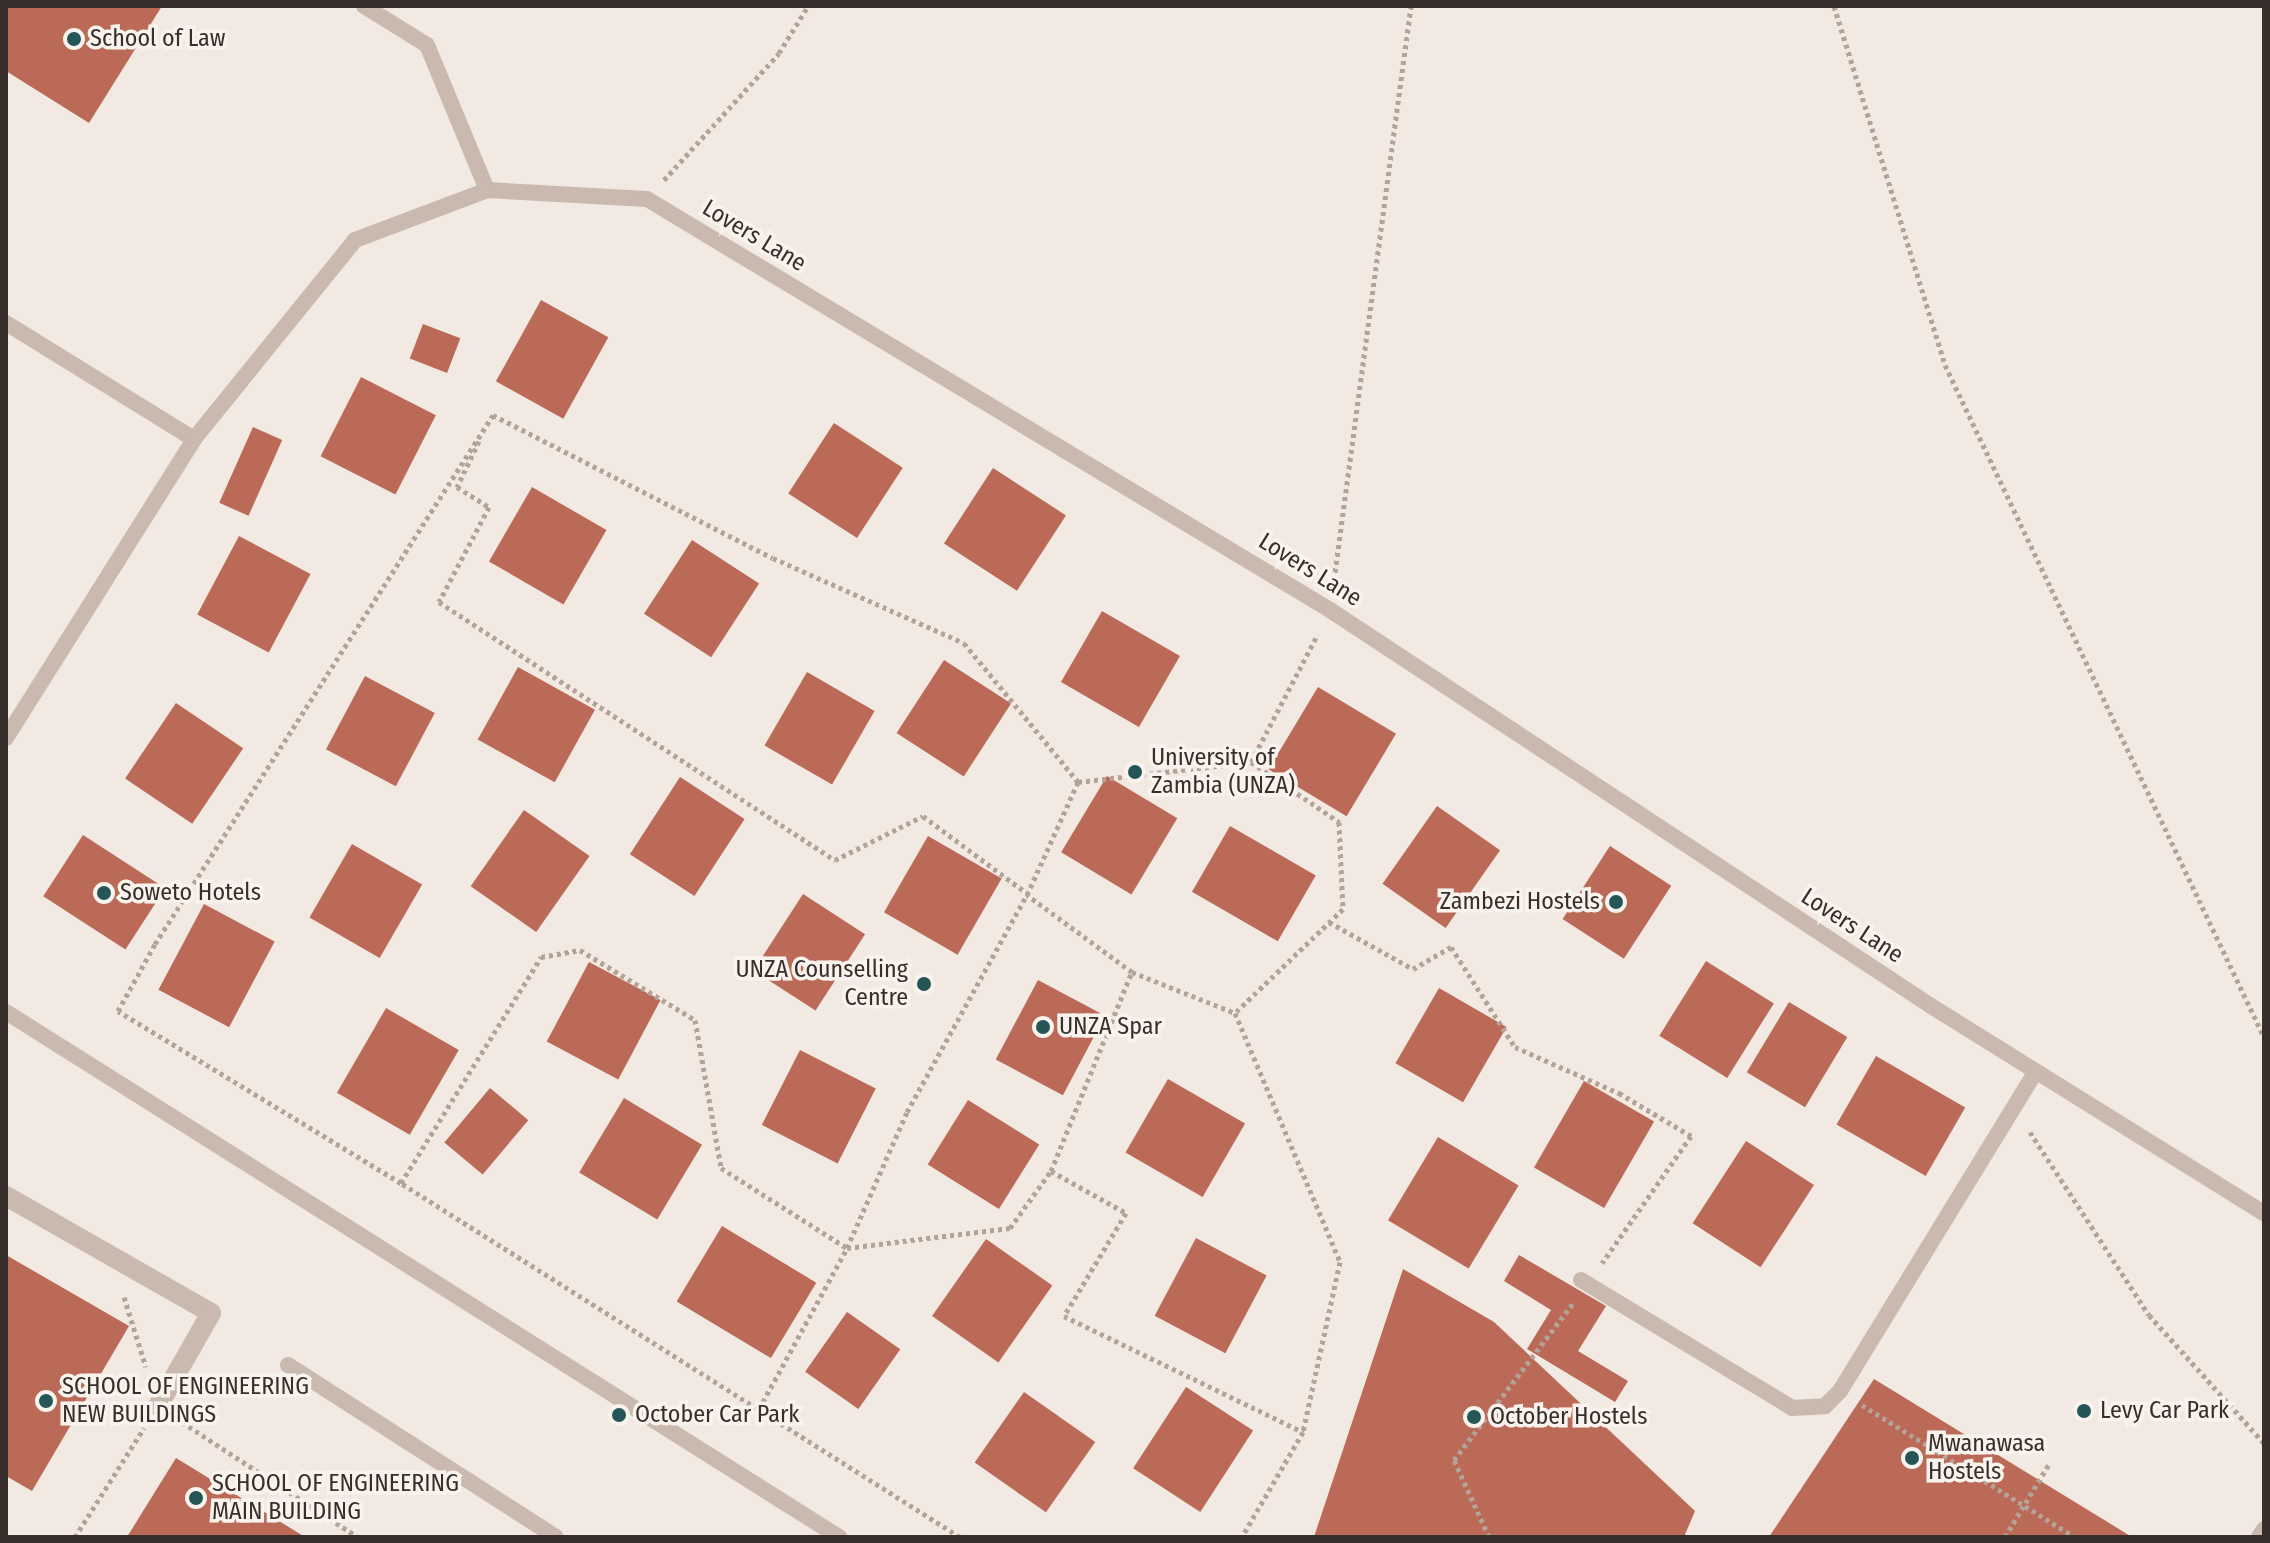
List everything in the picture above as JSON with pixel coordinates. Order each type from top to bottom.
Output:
[{"type":"street","points":[[6,1196],[211,1313],[158,1406]]},
{"type":"lane","points":[[6,738],[194,439],[355,240],[487,190],[427,45],[364,6]]},
{"type":"lane","name":"Lovers Lane","points":[[487,190],[647,199],[1330,610],[2036,1071],[2264,1213]]},
{"type":"lane","points":[[6,323],[194,439]]},
{"type":"lane","points":[[6,1012],[839,1537]]},
{"type":"lane","points":[[1584,1282],[1792,1408],[1825,1406],[1840,1391],[2036,1071]]},
{"type":"lane","points":[[288,1365],[556,1537]]},
{"type":"lane","points":[[2259,1537],[2264,1529]]},
{"type":"path","points":[[647,199],[779,53],[808,6]]},
{"type":"path","points":[[1251,762],[1330,610],[1411,6]]},
{"type":"path","points":[[1834,6],[1945,365],[2264,1037]]},
{"type":"path","points":[[493,415],[773,558],[964,643],[1078,782]]},
{"type":"path","points":[[493,415],[457,487],[489,507],[439,602],[835,860],[923,816],[1132,972]]},
{"type":"path","points":[[493,415],[155,944],[118,1011],[401,1183],[960,1537]]},
{"type":"path","points":[[1078,782],[1251,762],[1339,822],[1343,909],[1235,1013]]},
{"type":"path","points":[[758,1409],[847,1248],[907,1112],[1027,895],[1078,782]]},
{"type":"path","points":[[1027,895],[1132,972],[1235,1013],[1340,1262],[1303,1432],[1242,1537]]},
{"type":"path","points":[[1329,922],[1413,969],[1451,947],[1515,1047],[1619,1093],[1691,1136],[1454,1460],[1489,1537]]},
{"type":"path","points":[[401,1183],[541,957],[580,950],[695,1020],[721,1168],[847,1248],[1010,1228],[1051,1171],[1132,972]]},
{"type":"path","points":[[2018,1101],[2035,1144],[2149,1315],[2264,1443]]},
{"type":"path","points":[[1051,1171],[1126,1213],[1064,1316],[1303,1432]]},
{"type":"path","points":[[112,1256],[158,1406],[358,1537]]},
{"type":"path","points":[[1840,1391],[2075,1537]]},
{"type":"path","points":[[75,1537],[158,1406]]},
{"type":"path","points":[[2005,1537],[2049,1464]]},
{"type":"building","name":"School of Law","points":[[6,6],[162,6],[89,123],[6,71]]},
{"type":"building","points":[[541,300],[608,337],[563,419],[496,381]]},
{"type":"building","points":[[423,324],[460,338],[447,373],[410,359]]},
{"type":"building","points":[[361,377],[436,415],[395,494],[321,456]]},
{"type":"building","points":[[834,423],[903,468],[857,538],[788,493]]},
{"type":"building","points":[[253,427],[282,440],[248,516],[219,503]]},
{"type":"building","points":[[993,468],[1066,515],[1017,591],[944,543]]},
{"type":"building","points":[[532,487],[606,530],[563,604],[489,561]]},
{"type":"building","points":[[239,536],[311,574],[269,653],[197,615]]},
{"type":"building","points":[[692,540],[759,584],[711,657],[644,614]]},
{"type":"building","points":[[1102,611],[1180,656],[1139,727],[1061,682]]},
{"type":"building","points":[[944,660],[1011,704],[964,777],[897,733]]},
{"type":"building","points":[[518,667],[595,710],[555,782],[478,740]]},
{"type":"building","points":[[807,672],[875,711],[832,785],[764,746]]},
{"type":"building","points":[[365,676],[435,713],[396,786],[326,749]]},
{"type":"building","points":[[1318,687],[1396,734],[1347,816],[1269,769]]},
{"type":"building","points":[[176,703],[243,748],[192,824],[125,778]]},
{"type":"building","points":[[1107,776],[1177,818],[1131,895],[1061,852]]},
{"type":"building","points":[[680,777],[745,819],[694,896],[630,854]]},
{"type":"building","points":[[1437,806],[1500,850],[1446,928],[1383,884]]},
{"type":"building","points":[[524,810],[590,856],[536,932],[471,886]]},
{"type":"building","points":[[1230,826],[1316,876],[1278,941],[1192,892]]},
{"type":"building","name":"Soweto Hotels","points":[[83,835],[165,888],[125,950],[43,896]]},
{"type":"building","points":[[928,836],[1002,878],[958,955],[884,912]]},
{"type":"building","points":[[352,844],[422,884],[380,958],[310,918]]},
{"type":"building","name":"Zambezi Hostels","points":[[1610,846],[1671,886],[1624,959],[1563,919]]},
{"type":"building","points":[[803,894],[865,934],[815,1011],[753,970]]},
{"type":"building","points":[[204,904],[275,942],[229,1027],[158,990]]},
{"type":"building","points":[[1706,961],[1774,1003],[1727,1078],[1659,1036]]},
{"type":"building","points":[[589,962],[661,1000],[618,1079],[547,1041]]},
{"type":"building","points":[[1038,980],[1105,1016],[1063,1095],[996,1059]]},
{"type":"building","points":[[1439,988],[1507,1027],[1463,1102],[1396,1063]]},
{"type":"building","points":[[1789,1002],[1847,1037],[1805,1107],[1747,1072]]},
{"type":"building","points":[[386,1008],[459,1050],[410,1135],[337,1093]]},
{"type":"building","points":[[800,1050],[876,1089],[838,1163],[762,1125]]},
{"type":"building","points":[[1876,1056],[1965,1108],[1926,1176],[1836,1124]]},
{"type":"building","points":[[1168,1079],[1245,1124],[1203,1197],[1126,1153]]},
{"type":"building","points":[[1584,1081],[1654,1122],[1604,1208],[1534,1168]]},
{"type":"building","points":[[490,1088],[528,1120],[483,1175],[444,1142]]},
{"type":"building","points":[[624,1098],[702,1145],[657,1219],[579,1173]]},
{"type":"building","points":[[968,1100],[1039,1145],[999,1209],[928,1164]]},
{"type":"building","points":[[1438,1137],[1519,1185],[1469,1269],[1388,1220]]},
{"type":"building","points":[[1746,1141],[1814,1185],[1761,1267],[1693,1223]]},
{"type":"building","points":[[722,1226],[816,1283],[771,1358],[677,1301]]},
{"type":"building","points":[[1196,1238],[1267,1276],[1225,1353],[1155,1316]]},
{"type":"building","points":[[986,1239],[1052,1285],[998,1362],[932,1316]]},
{"type":"building","name":"SCHOOL OF ENGINEERING NEW BUILDINGS","points":[[6,1255],[129,1326],[32,1491],[6,1476]]},
{"type":"building","points":[[1519,1255],[1606,1306],[1578,1351],[1628,1381],[1615,1402],[1527,1349],[1551,1310],[1504,1281]]},
{"type":"building","name":"October Hostels","points":[[1403,1269],[1494,1322],[1695,1511],[1684,1537],[1314,1537]]},
{"type":"building","points":[[847,1312],[900,1349],[858,1409],[805,1372]]},
{"type":"building","name":"Mwanawasa Hostels","points":[[1874,1379],[2132,1537],[1769,1537]]},
{"type":"building","points":[[1186,1387],[1253,1431],[1200,1512],[1133,1468]]},
{"type":"building","points":[[1024,1392],[1095,1442],[1046,1512],[975,1462]]},
{"type":"building","name":"SCHOOL OF ENGINEERING MAIN BUILDING","points":[[176,1458],[305,1537],[127,1537]]},
{"type":"place","name":"School of Law","points":[[74,39]]},
{"type":"place","name":"University of Zambia (UNZA)","points":[[1135,772]]},
{"type":"place","name":"Soweto Hotels","points":[[104,893]]},
{"type":"place","name":"Zambezi Hostels","points":[[1616,902]]},
{"type":"place","name":"UNZA Counselling Centre","points":[[924,984]]},
{"type":"place","name":"UNZA Spar","points":[[1043,1027]]},
{"type":"place","name":"SCHOOL OF ENGINEERING NEW BUILDINGS","points":[[46,1401]]},
{"type":"place","name":"Levy Car Park","points":[[2084,1411]]},
{"type":"place","name":"October Car Park","points":[[619,1415]]},
{"type":"place","name":"October Hostels","points":[[1474,1417]]},
{"type":"place","name":"Mwanawasa Hostels","points":[[1912,1458]]},
{"type":"place","name":"SCHOOL OF ENGINEERING MAIN BUILDING","points":[[196,1498]]}]
